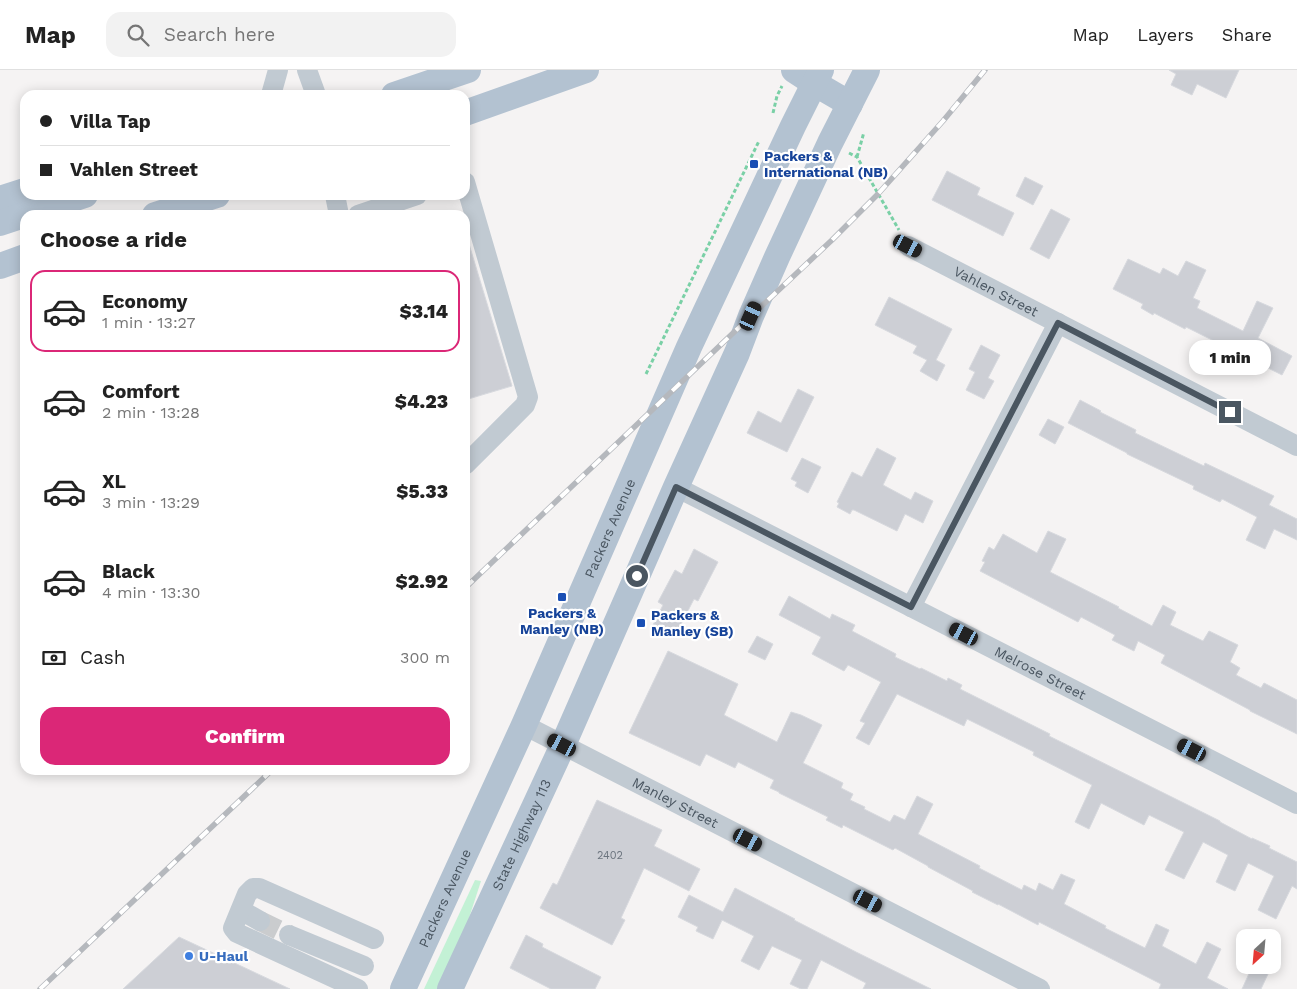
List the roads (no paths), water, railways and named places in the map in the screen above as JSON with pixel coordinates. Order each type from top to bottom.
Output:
[{"type":"main road","points":[[409,90],[468,70]]},
{"type":"main road","points":[[470,111],[586,70]]},
{"type":"main road","points":[[676,487],[737,353],[777,257],[867,70]]},
{"type":"main road","points":[[810,74],[850,104]]},
{"type":"main road","name":"Packers Avenue","points":[[403,989],[524,726],[678,372],[788,135],[810,74]]},
{"type":"main road","points":[[0,199],[20,193]]},
{"type":"main road","points":[[39,210],[70,200]]},
{"type":"main road","points":[[170,210],[202,200]]},
{"type":"main road","points":[[0,223],[20,216]]},
{"type":"main road","points":[[0,266],[20,259]]},
{"type":"main road","name":"State Highway 113","points":[[450,989],[562,745],[676,487]]},
{"type":"street","points":[[272,90],[278,70]]},
{"type":"street","points":[[307,70],[314,90]]},
{"type":"street","points":[[470,199],[528,397],[526,406],[470,460]]},
{"type":"street","points":[[373,210],[402,200]]},
{"type":"street","name":"Vahlen Street","points":[[908,246],[1297,446]]},
{"type":"street","points":[[911,607],[1058,323]]},
{"type":"street","name":"Melrose Street","points":[[676,487],[1297,804]]},
{"type":"street","name":"Manley Street","points":[[524,726],[1040,989]]},
{"type":"street","points":[[358,989],[237,933],[233,928],[248,894],[253,888],[259,888],[374,939]]},
{"type":"street","points":[[241,910],[260,920]]},
{"type":"street","points":[[289,935],[364,966]]},
{"type":"tunnel","points":[[260,921],[289,935]]},
{"type":"railway","points":[[470,583],[832,240],[878,194],[943,121],[985,70]]},
{"type":"railway","points":[[40,989],[267,775]]},
{"type":"place","name":"Packers & International (NB)","points":[[754,164]]},
{"type":"place","name":"Packers & Manley (NB)","points":[[562,597]]},
{"type":"place","name":"Packers & Manley (SB)","points":[[641,623]]},
{"type":"place","name":"U-Haul","points":[[189,956]]}]
